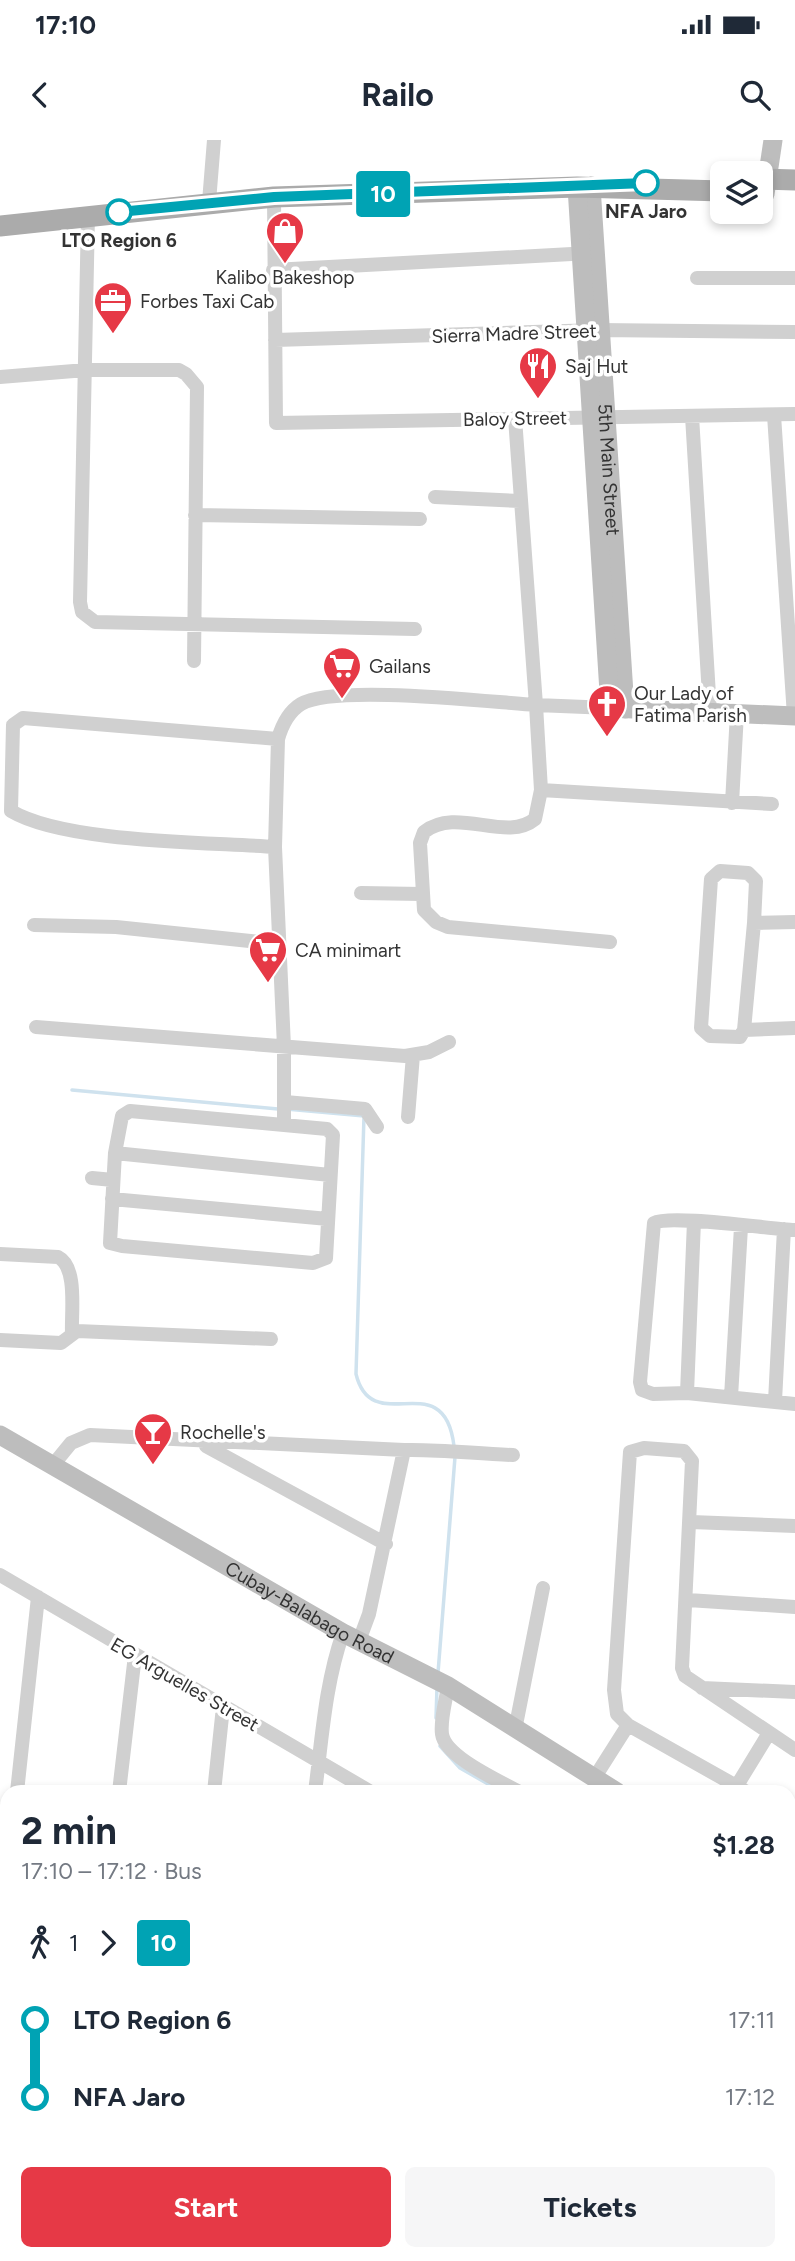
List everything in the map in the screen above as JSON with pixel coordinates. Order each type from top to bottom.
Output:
[{"type":"main road","points":[[759,161],[761,140]]},
{"type":"main road","points":[[769,161],[774,140]]},
{"type":"main road","points":[[0,226],[274,197],[592,187],[710,180]]},
{"type":"main road","points":[[773,184],[795,180]]},
{"type":"main road","points":[[592,187],[710,191]]},
{"type":"main road","name":"5th Main Street","points":[[592,187],[587,253],[617,709]]},
{"type":"main road","points":[[773,188],[795,193]]},
{"type":"main road","points":[[617,709],[795,716]]},
{"type":"main road","name":"Cubay-Balabago Road","points":[[0,1435],[351,1637],[437,1680],[516,1725],[607,1785]]},
{"type":"street","points":[[209,202],[214,140]]},
{"type":"street","points":[[274,197],[275,340]]},
{"type":"street","points":[[88,215],[80,601],[82,612],[95,622],[196,622],[415,629]]},
{"type":"street","points":[[273,270],[587,253]]},
{"type":"street","points":[[697,278],[795,278]]},
{"type":"street","name":"Sierra Madre Street","points":[[275,340],[591,330],[795,332]]},
{"type":"street","name":"Baloy Street","points":[[275,340],[276,423],[795,414]]},
{"type":"street","points":[[0,377],[86,370],[179,370],[192,379],[197,387],[194,661]]},
{"type":"street","points":[[774,415],[788,520],[795,716]]},
{"type":"street","points":[[692,416],[710,712]]},
{"type":"street","points":[[515,418],[541,790],[535,819],[528,825],[519,827],[446,821],[424,832],[420,844],[422,894],[426,914],[448,927],[610,942]]},
{"type":"street","points":[[435,497],[520,501]]},
{"type":"street","points":[[195,514],[420,519]]},
{"type":"street","points":[[284,1112],[284,1047],[275,847],[278,739],[281,727],[293,711],[316,698],[334,694],[617,709]]},
{"type":"street","points":[[732,803],[737,713]]},
{"type":"street","points":[[275,847],[100,834],[22,817],[11,811],[10,804],[13,725],[23,718],[278,739]]},
{"type":"street","points":[[541,790],[772,804]]},
{"type":"street","points":[[717,872],[748,873],[754,878],[754,923],[744,1030],[740,1037],[710,1035],[701,1028],[711,878],[717,872]]},
{"type":"street","points":[[361,893],[422,894]]},
{"type":"street","points":[[754,923],[795,922]]},
{"type":"street","points":[[34,925],[116,927],[279,944]]},
{"type":"street","points":[[36,1027],[414,1055],[429,1052],[449,1042]]},
{"type":"street","points":[[744,1030],[795,1028]]},
{"type":"street","points":[[408,1117],[414,1055]]},
{"type":"street","points":[[284,1112],[331,1132],[327,1256],[313,1263],[110,1243],[115,1153],[121,1116],[130,1111],[284,1112],[365,1109],[377,1127]]},
{"type":"street","points":[[115,1153],[330,1175]]},
{"type":"street","points":[[92,1178],[113,1180]]},
{"type":"street","points":[[112,1199],[328,1219]]},
{"type":"street","points":[[775,1401],[789,1230],[694,1221],[659,1221],[652,1226],[640,1382],[646,1392],[687,1393],[795,1404]]},
{"type":"street","points":[[687,1393],[694,1221]]},
{"type":"street","points":[[732,1397],[741,1227]]},
{"type":"street","points":[[0,1254],[64,1261],[69,1271],[72,1333]]},
{"type":"street","points":[[0,1340],[61,1343],[72,1333],[271,1339]]},
{"type":"street","points":[[53,1465],[71,1443],[81,1437],[404,1450],[442,1448],[460,1452],[513,1455]]},
{"type":"street","points":[[201,1443],[386,1544]]},
{"type":"street","points":[[730,1785],[628,1725],[617,1714],[614,1690],[630,1452],[644,1448],[684,1451],[689,1455],[692,1468],[688,1600],[682,1668],[685,1676],[795,1750]]},
{"type":"street","points":[[316,1785],[335,1657],[369,1614],[404,1450]]},
{"type":"street","points":[[691,1522],[795,1526]]},
{"type":"street","name":"EG Arguelles Street","points":[[0,1575],[359,1785]]},
{"type":"street","points":[[516,1725],[542,1588]]},
{"type":"street","points":[[18,1785],[38,1597]]},
{"type":"street","points":[[688,1600],[795,1607]]},
{"type":"street","points":[[120,1785],[135,1655]]},
{"type":"street","points":[[437,1680],[445,1742],[463,1760],[507,1785]]},
{"type":"street","points":[[700,1688],[795,1692]]},
{"type":"street","points":[[215,1785],[223,1707]]},
{"type":"street","points":[[595,1777],[628,1725]]},
{"type":"street","points":[[742,1785],[769,1733]]},
{"type":"waterway","points":[[72,1090],[278,1109]]},
{"type":"waterway","points":[[286,1109],[364,1116],[356,1374],[364,1393],[377,1401],[423,1404],[437,1409],[448,1422],[454,1446]]},
{"type":"waterway","points":[[438,1673],[455,1457]]},
{"type":"waterway","points":[[436,1718],[437,1687]]},
{"type":"waterway","points":[[440,1746],[460,1768],[490,1785]]},
{"type":"bus line","name":"10","points":[[119,212],[274,197],[609,187],[646,183]]},
{"type":"place","name":"NFA Jaro","points":[[646,183]]},
{"type":"place","name":"LTO Region 6","points":[[119,212]]},
{"type":"place","name":"Kalibo Bakeshop","points":[[285,265]]},
{"type":"place","name":"Forbes Taxi Cab","points":[[113,335]]},
{"type":"place","name":"Saj Hut","points":[[538,400]]},
{"type":"place","name":"Gailans","points":[[342,700]]},
{"type":"place","name":"Our Lady of Fatima Parish","points":[[607,738]]},
{"type":"place","name":"CA minimart","points":[[268,984]]},
{"type":"place","name":"Rochelle's","points":[[153,1466]]}]
